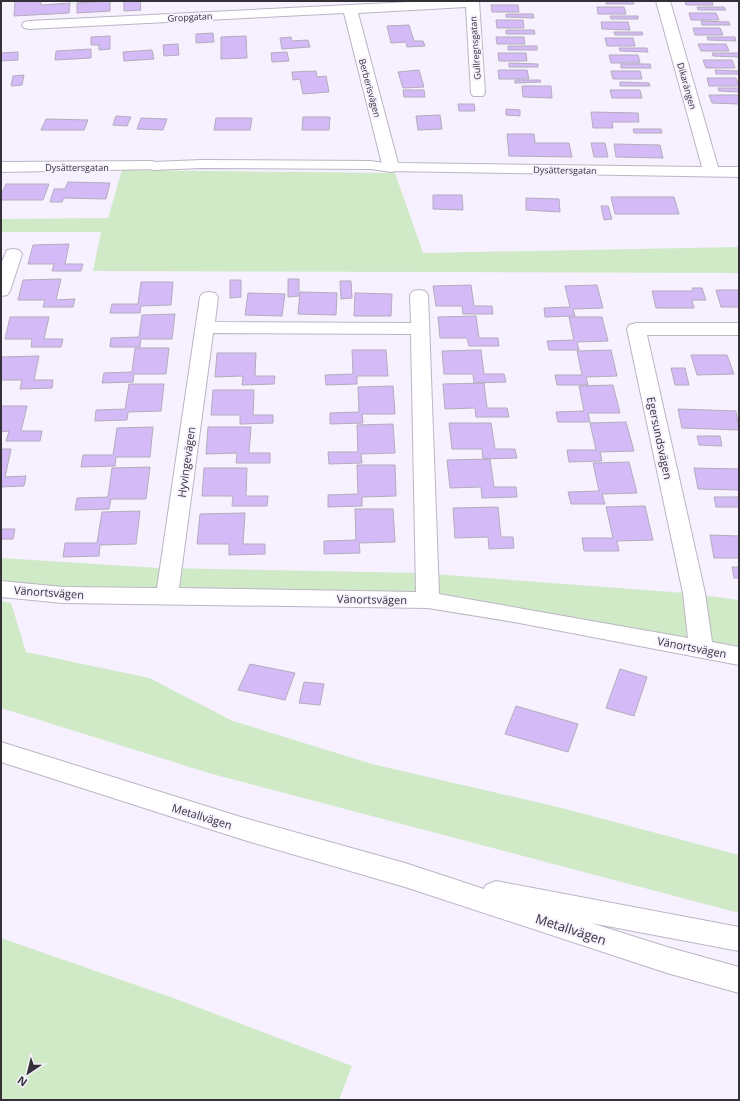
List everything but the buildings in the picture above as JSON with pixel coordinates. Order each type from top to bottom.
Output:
[{"type":"street","name":"Dikarängen","points":[[663,1],[711,171]]},
{"type":"street","name":"Gullregnsgatan","points":[[350,9],[472,2],[478,93]]},
{"type":"street","name":"Gropgatan","points":[[30,25],[350,9]]},
{"type":"street","name":"Berberisvägen","points":[[350,9],[391,168]]},
{"type":"street","name":"Dysättersgatan","points":[[1,167],[152,166]]},
{"type":"street","name":"Dysättersgatan","points":[[391,168],[739,172]]},
{"type":"street","points":[[2,288],[14,254]]},
{"type":"street","points":[[419,295],[428,600]]},
{"type":"street","name":"Hyvingevägen","points":[[167,597],[209,297]]},
{"type":"street","points":[[205,327],[420,329]]},
{"type":"street","name":"Egersundsvägen","points":[[701,649],[694,593],[636,329],[739,329]]},
{"type":"street","name":"Vänortsvägen","points":[[1,589],[63,595],[428,600],[522,615],[739,656]]},
{"type":"street","name":"Metallvägen","points":[[1,752],[244,829],[405,875],[667,960],[739,980]]},
{"type":"street","name":"Metallvägen","points":[[405,875],[739,939]]},
{"type":"lane","points":[[152,166],[210,164],[371,165],[391,168]]},
{"type":"green space","points":[[122,170],[395,173],[423,253],[739,247],[739,273],[93,271],[101,232],[1,232],[1,219],[108,218]]},
{"type":"green space","points":[[1,558],[159,568],[420,573],[685,593],[739,600],[739,660],[422,608],[1,587]]},
{"type":"green space","points":[[1,601],[11,603],[26,652],[149,678],[233,721],[372,764],[558,807],[739,855],[739,913],[212,774],[1,708]]},
{"type":"green space","points":[[1,938],[176,999],[352,1066],[339,1100],[1,1100]]}]
